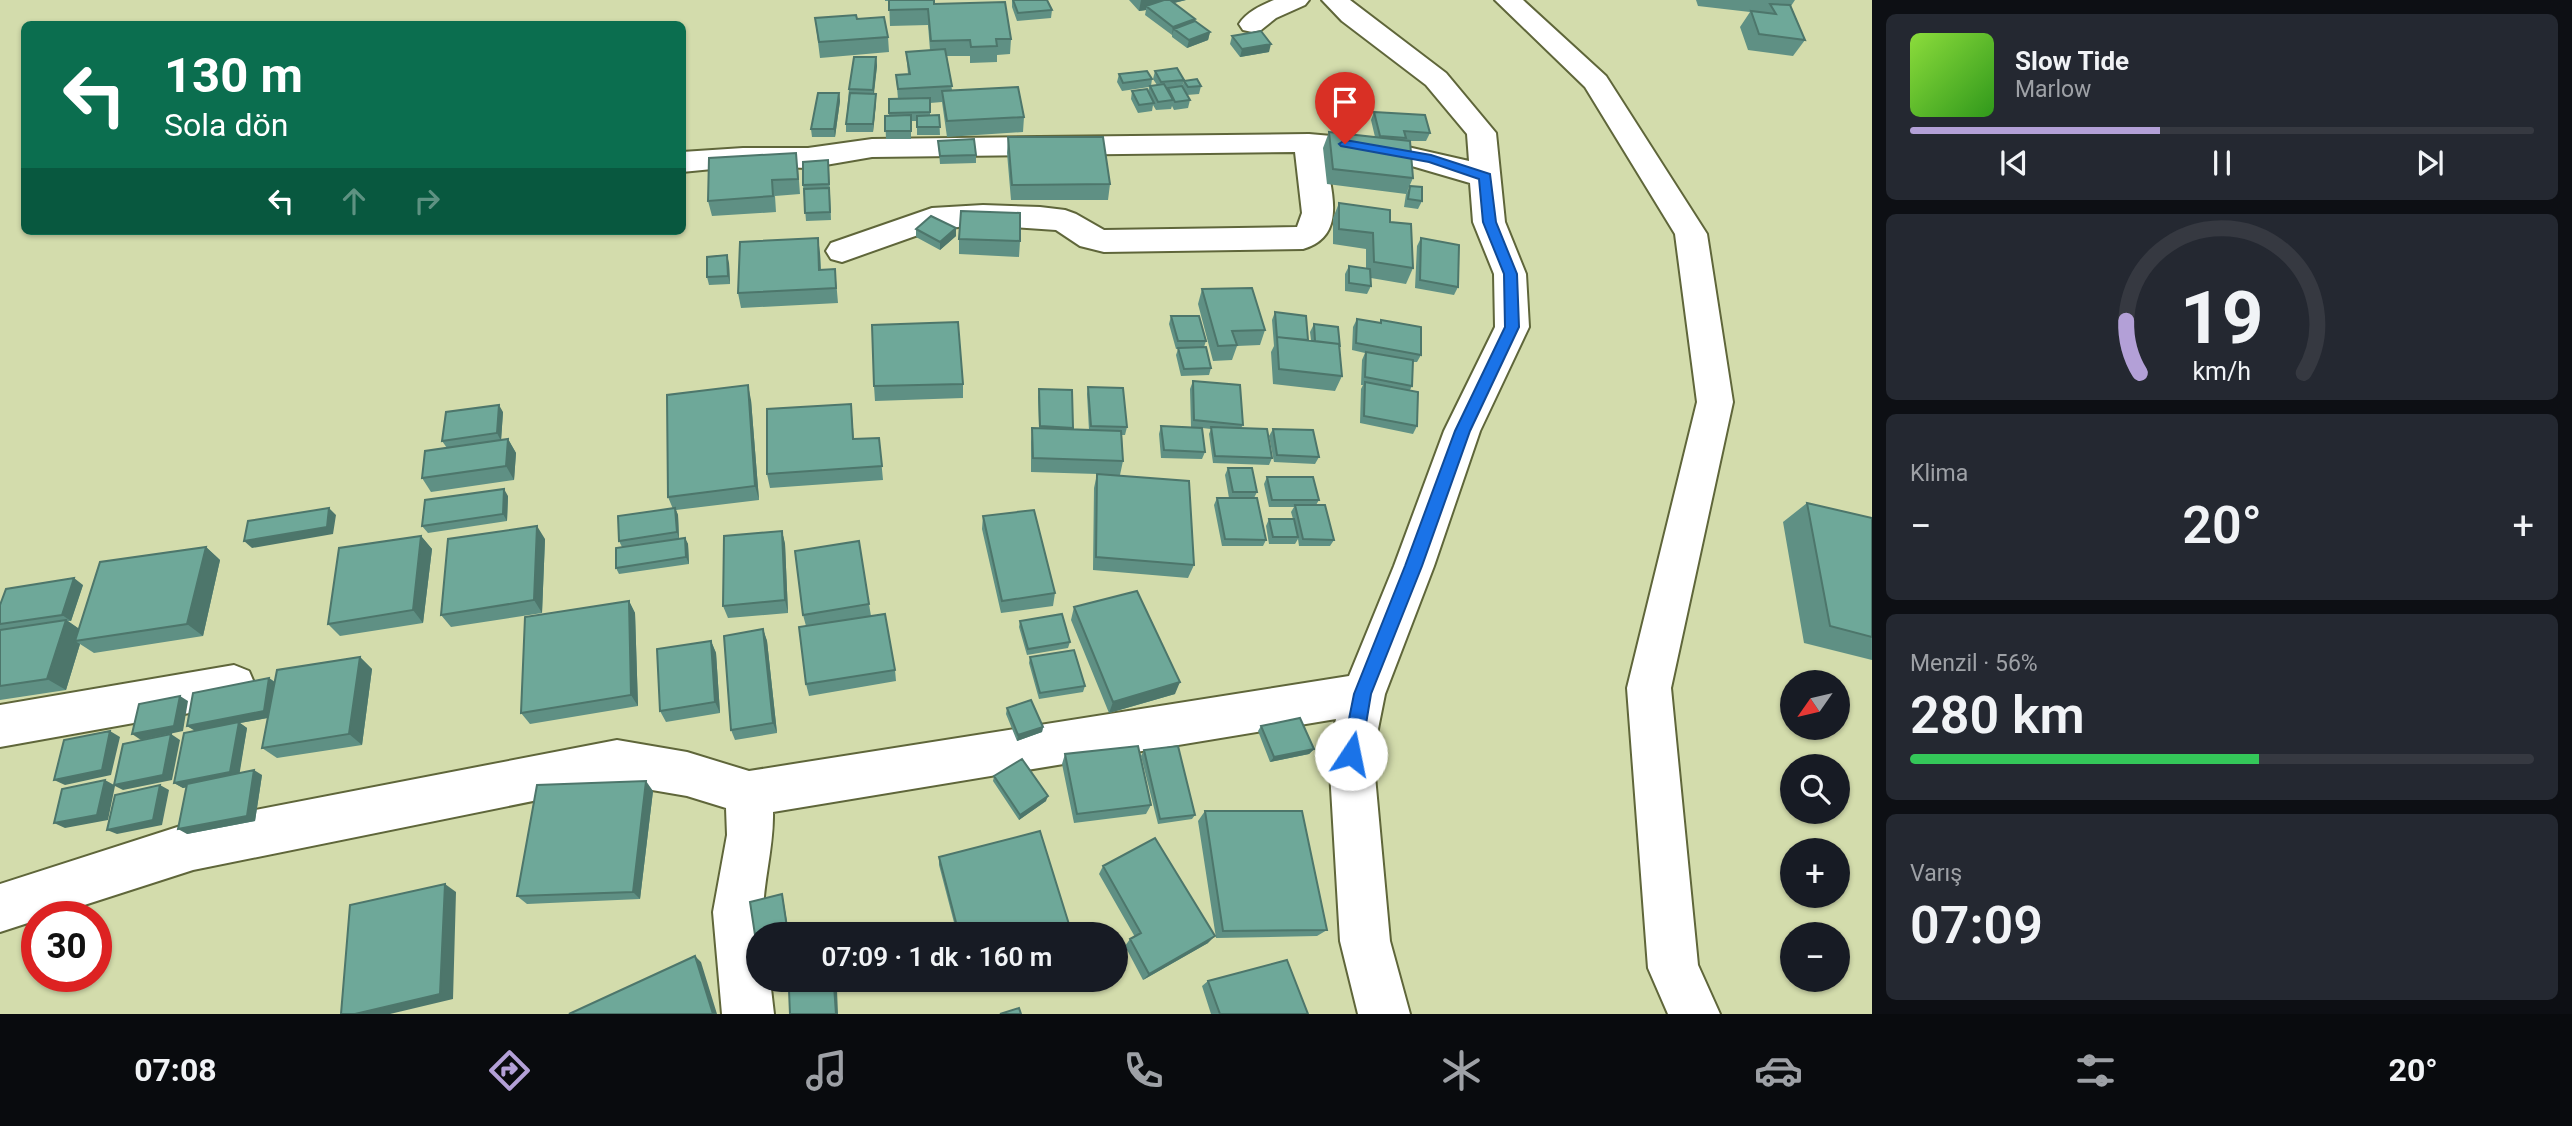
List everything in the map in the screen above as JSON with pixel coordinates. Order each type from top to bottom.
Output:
[{"type":"street","points":[[1252,24],[1267,12],[1296,0]]},
{"type":"street","points":[[1335,0],[1436,79],[1481,133],[1489,222],[1510,274],[1512,327],[1462,431],[1414,566],[1363,694],[1351,754],[1365,941],[1384,1014]]},
{"type":"street","points":[[1508,0],[1595,82],[1690,234],[1715,402],[1649,688],[1673,968],[1694,1014]]},
{"type":"street","points":[[686,162],[743,157],[808,158],[872,148],[1309,143],[1345,144],[1394,151],[1431,159],[1485,177]]},
{"type":"street","points":[[842,251],[932,219],[983,215],[1040,217],[1065,221],[1091,239],[1104,241],[1303,238],[1314,232],[1318,213],[1309,143]]},
{"type":"street","points":[[0,726],[234,685]]},
{"type":"street","points":[[0,908],[193,846],[617,762],[687,774],[748,793],[1363,694]]},
{"type":"street","points":[[748,793],[750,835],[737,912],[748,1014]]},
{"type":"building","points":[[889,0],[934,0],[934,4],[1005,2],[1011,39],[996,39],[997,46],[971,47],[970,40],[931,41],[928,9],[889,10]]},
{"type":"building","points":[[1013,0],[1047,0],[1052,10],[1018,13]]},
{"type":"building","points":[[1170,0],[1195,19],[1173,27],[1146,6]]},
{"type":"building","points":[[1770,4],[1790,5],[1805,40],[1759,34],[1751,11],[1776,14]]},
{"type":"building","points":[[856,15],[857,19],[884,17],[888,37],[819,42],[815,18]]},
{"type":"building","points":[[1195,21],[1210,32],[1189,40],[1174,29]]},
{"type":"building","points":[[1261,31],[1271,44],[1242,49],[1232,36]]},
{"type":"building","points":[[945,49],[952,86],[898,89],[896,75],[910,74],[906,52]]},
{"type":"building","points":[[854,57],[876,57],[873,90],[849,89]]},
{"type":"building","points":[[1177,68],[1184,80],[1161,82],[1155,71]]},
{"type":"building","points":[[1147,71],[1152,79],[1123,83],[1119,74]]},
{"type":"building","points":[[1197,79],[1201,86],[1188,87],[1184,81]]},
{"type":"building","points":[[1164,84],[1173,100],[1158,102],[1150,86]]},
{"type":"building","points":[[1182,86],[1190,100],[1175,102],[1168,88]]},
{"type":"building","points":[[1018,87],[1024,117],[947,121],[942,91]]},
{"type":"building","points":[[1147,89],[1154,103],[1139,105],[1132,91]]},
{"type":"building","points":[[818,93],[839,93],[834,129],[811,129]]},
{"type":"building","points":[[850,93],[876,94],[873,124],[846,124]]},
{"type":"building","points":[[930,98],[930,112],[889,113],[889,99]]},
{"type":"building","points":[[1374,112],[1425,115],[1430,133],[1404,131],[1406,138],[1380,136]]},
{"type":"building","points":[[911,115],[911,131],[885,131],[885,116]]},
{"type":"building","points":[[939,115],[940,127],[917,127],[917,116]]},
{"type":"building","points":[[1329,132],[1410,141],[1413,178],[1333,169]]},
{"type":"building","points":[[1008,137],[1103,137],[1110,184],[1012,185]]},
{"type":"building","points":[[974,139],[976,155],[940,156],[938,141]]},
{"type":"building","points":[[796,153],[798,179],[772,180],[773,196],[708,201],[709,158]]},
{"type":"building","points":[[828,160],[829,184],[803,185],[803,162]]},
{"type":"building","points":[[1410,186],[1422,187],[1422,201],[1408,199]]},
{"type":"building","points":[[829,188],[830,212],[805,213],[804,189]]},
{"type":"building","points":[[1339,203],[1390,210],[1390,222],[1411,224],[1413,268],[1374,262],[1373,233],[1339,229]]},
{"type":"building","points":[[961,211],[1020,213],[1020,241],[959,239]]},
{"type":"building","points":[[931,216],[956,228],[940,242],[916,229]]},
{"type":"building","points":[[818,238],[819,270],[835,269],[836,288],[738,293],[740,242]]},
{"type":"building","points":[[1421,238],[1459,245],[1458,287],[1420,280]]},
{"type":"building","points":[[727,255],[728,276],[707,277],[707,257]]},
{"type":"building","points":[[1349,266],[1370,269],[1371,286],[1349,283]]},
{"type":"building","points":[[1252,288],[1265,330],[1232,331],[1237,345],[1218,346],[1202,289]]},
{"type":"building","points":[[1275,312],[1306,316],[1308,340],[1277,338]]},
{"type":"building","points":[[1171,316],[1199,316],[1206,341],[1178,341]]},
{"type":"building","points":[[1357,319],[1421,327],[1421,355],[1356,343]]},
{"type":"building","points":[[958,322],[963,384],[874,386],[872,325]]},
{"type":"building","points":[[1314,324],[1338,327],[1340,347],[1339,344],[1315,341]]},
{"type":"building","points":[[1277,337],[1339,344],[1342,376],[1279,369]]},
{"type":"building","points":[[1206,347],[1211,368],[1184,369],[1178,348]]},
{"type":"building","points":[[1366,352],[1413,360],[1412,386],[1365,377]]},
{"type":"building","points":[[1193,381],[1240,385],[1243,425],[1194,420]]},
{"type":"building","points":[[1365,382],[1418,392],[1417,426],[1364,416]]},
{"type":"building","points":[[748,385],[755,486],[668,497],[667,395]]},
{"type":"building","points":[[1088,387],[1123,388],[1127,427],[1091,426]]},
{"type":"building","points":[[1039,389],[1072,390],[1073,428],[1040,426]]},
{"type":"building","points":[[851,404],[853,439],[879,438],[882,466],[767,474],[767,409]]},
{"type":"building","points":[[499,405],[497,433],[442,441],[446,412]]},
{"type":"building","points":[[1161,426],[1202,428],[1205,452],[1164,450]]},
{"type":"building","points":[[1211,427],[1267,429],[1272,458],[1215,456]]},
{"type":"building","points":[[1032,428],[1121,431],[1123,461],[1033,458]]},
{"type":"building","points":[[1273,429],[1313,430],[1319,457],[1277,455]]},
{"type":"building","points":[[508,439],[506,466],[422,478],[425,451]]},
{"type":"building","points":[[1228,468],[1252,468],[1257,492],[1233,492]]},
{"type":"building","points":[[1097,474],[1189,481],[1194,565],[1096,557]]},
{"type":"building","points":[[1267,477],[1313,477],[1319,500],[1272,500]]},
{"type":"building","points":[[504,489],[503,514],[422,526],[425,500]]},
{"type":"building","points":[[1217,498],[1257,498],[1266,540],[1225,539]]},
{"type":"building","points":[[1807,503],[1872,518],[1872,637],[1830,626]]},
{"type":"building","points":[[1295,505],[1325,505],[1334,540],[1303,539]]},
{"type":"building","points":[[329,508],[327,527],[244,541],[248,521]]},
{"type":"building","points":[[675,508],[677,532],[619,541],[618,516]]},
{"type":"building","points":[[1034,510],[1055,593],[1002,601],[983,516]]},
{"type":"building","points":[[1269,519],[1294,519],[1298,537],[1273,537]]},
{"type":"building","points":[[537,526],[534,600],[441,615],[448,539]]},
{"type":"building","points":[[782,531],[785,600],[723,606],[724,536]]},
{"type":"building","points":[[421,536],[413,610],[328,624],[339,548]]},
{"type":"building","points":[[685,538],[686,557],[616,568],[616,548]]},
{"type":"building","points":[[859,541],[869,604],[803,615],[795,551]]},
{"type":"building","points":[[206,547],[187,624],[75,641],[100,562]]},
{"type":"building","points":[[74,578],[62,615],[0,624],[0,605],[6,589]]},
{"type":"building","points":[[1137,591],[1180,682],[1113,702],[1074,607]]},
{"type":"building","points":[[629,601],[631,695],[521,713],[525,617]]},
{"type":"building","points":[[885,614],[895,670],[806,684],[799,627]]},
{"type":"building","points":[[1062,614],[1070,642],[1028,649],[1020,621]]},
{"type":"building","points":[[66,620],[47,679],[0,686],[0,630]]},
{"type":"building","points":[[763,629],[773,723],[731,730],[724,636]]},
{"type":"building","points":[[711,641],[715,702],[660,711],[657,649]]},
{"type":"building","points":[[1074,650],[1085,686],[1040,693],[1030,657]]},
{"type":"building","points":[[360,657],[349,734],[262,748],[277,670]]},
{"type":"building","points":[[269,678],[264,711],[187,726],[193,693]]},
{"type":"building","points":[[180,696],[174,726],[132,734],[139,704]]},
{"type":"building","points":[[1031,700],[1043,727],[1018,735],[1007,708]]},
{"type":"building","points":[[1300,718],[1314,749],[1274,757],[1261,726]]},
{"type":"building","points":[[239,722],[230,772],[174,783],[184,733]]},
{"type":"building","points":[[110,731],[102,770],[54,780],[64,740]]},
{"type":"building","points":[[171,734],[163,775],[114,785],[123,744]]},
{"type":"building","points":[[1138,746],[1151,805],[1077,814],[1065,754]]},
{"type":"building","points":[[1178,746],[1195,815],[1160,819],[1144,750]]},
{"type":"building","points":[[1022,759],[1048,796],[1020,815],[994,776]]},
{"type":"building","points":[[254,770],[247,816],[178,829],[187,784]]},
{"type":"building","points":[[105,780],[97,815],[54,823],[62,789]]},
{"type":"building","points":[[646,781],[633,892],[517,896],[537,785]]},
{"type":"building","points":[[160,785],[153,820],[107,830],[115,795]]},
{"type":"building","points":[[1205,811],[1302,811],[1327,930],[1223,931]]},
{"type":"building","points":[[1040,831],[1068,922],[956,922],[939,857]]},
{"type":"building","points":[[1155,838],[1215,936],[1149,974],[1130,939],[1141,933],[1103,866]]},
{"type":"building","points":[[445,884],[440,994],[355,1014],[341,1014],[350,905]]},
{"type":"building","points":[[782,894],[786,922],[753,922],[750,902]]},
{"type":"building","points":[[695,956],[713,1014],[569,1014]]},
{"type":"building","points":[[1287,960],[1308,1014],[1220,1014],[1208,981]]},
{"type":"building","points":[[789,992],[834,992],[836,1014],[790,1014]]},
{"type":"building","points":[[1019,1008],[1021,1014],[1000,1014]]},
{"type":"route","points":[[1345,144],[1431,159],[1485,177],[1489,222],[1510,274],[1512,327],[1462,431],[1414,566],[1363,694],[1351,754]]}]
